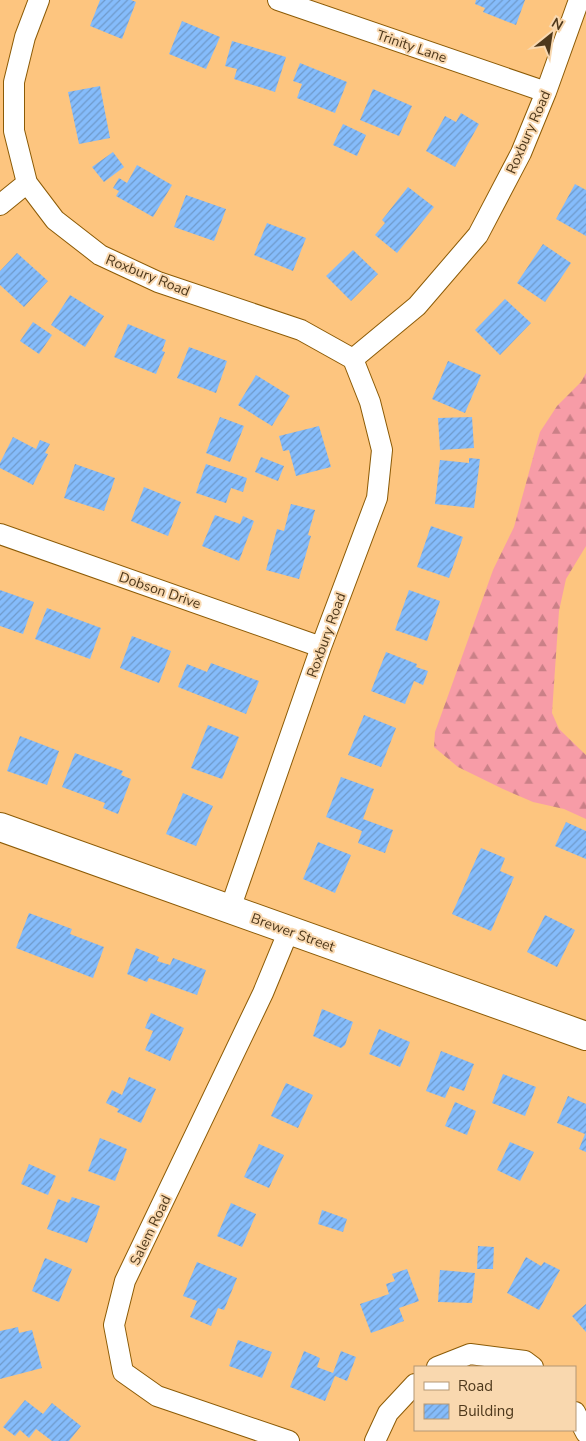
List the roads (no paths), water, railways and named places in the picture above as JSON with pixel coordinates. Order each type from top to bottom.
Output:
[{"type":"main road","name":"Brewer Street","points":[[0,827],[586,1036]]},
{"type":"street","name":"Roxbury Road","points":[[39,0],[25,37],[14,82],[14,131],[27,183],[55,220],[100,255],[158,282],[301,330],[353,359],[370,402],[382,450],[377,498],[321,647],[230,909]]},
{"type":"street","name":"Trinity Lane","points":[[278,0],[546,92]]},
{"type":"street","name":"Roxbury Road","points":[[353,359],[417,306],[478,235],[521,153],[546,92],[579,0]]},
{"type":"street","points":[[0,205],[27,183]]},
{"type":"street","name":"Dobson Drive","points":[[0,534],[321,647]]},
{"type":"street","name":"Salem Road","points":[[289,1441],[157,1396],[123,1372],[114,1325],[125,1281],[263,993],[290,930]]},
{"type":"street","points":[[440,1366],[470,1354],[525,1361],[532,1366]]},
{"type":"street","points":[[375,1441],[388,1413],[414,1385]]},
{"type":"street","points":[[576,1414],[586,1433]]}]
